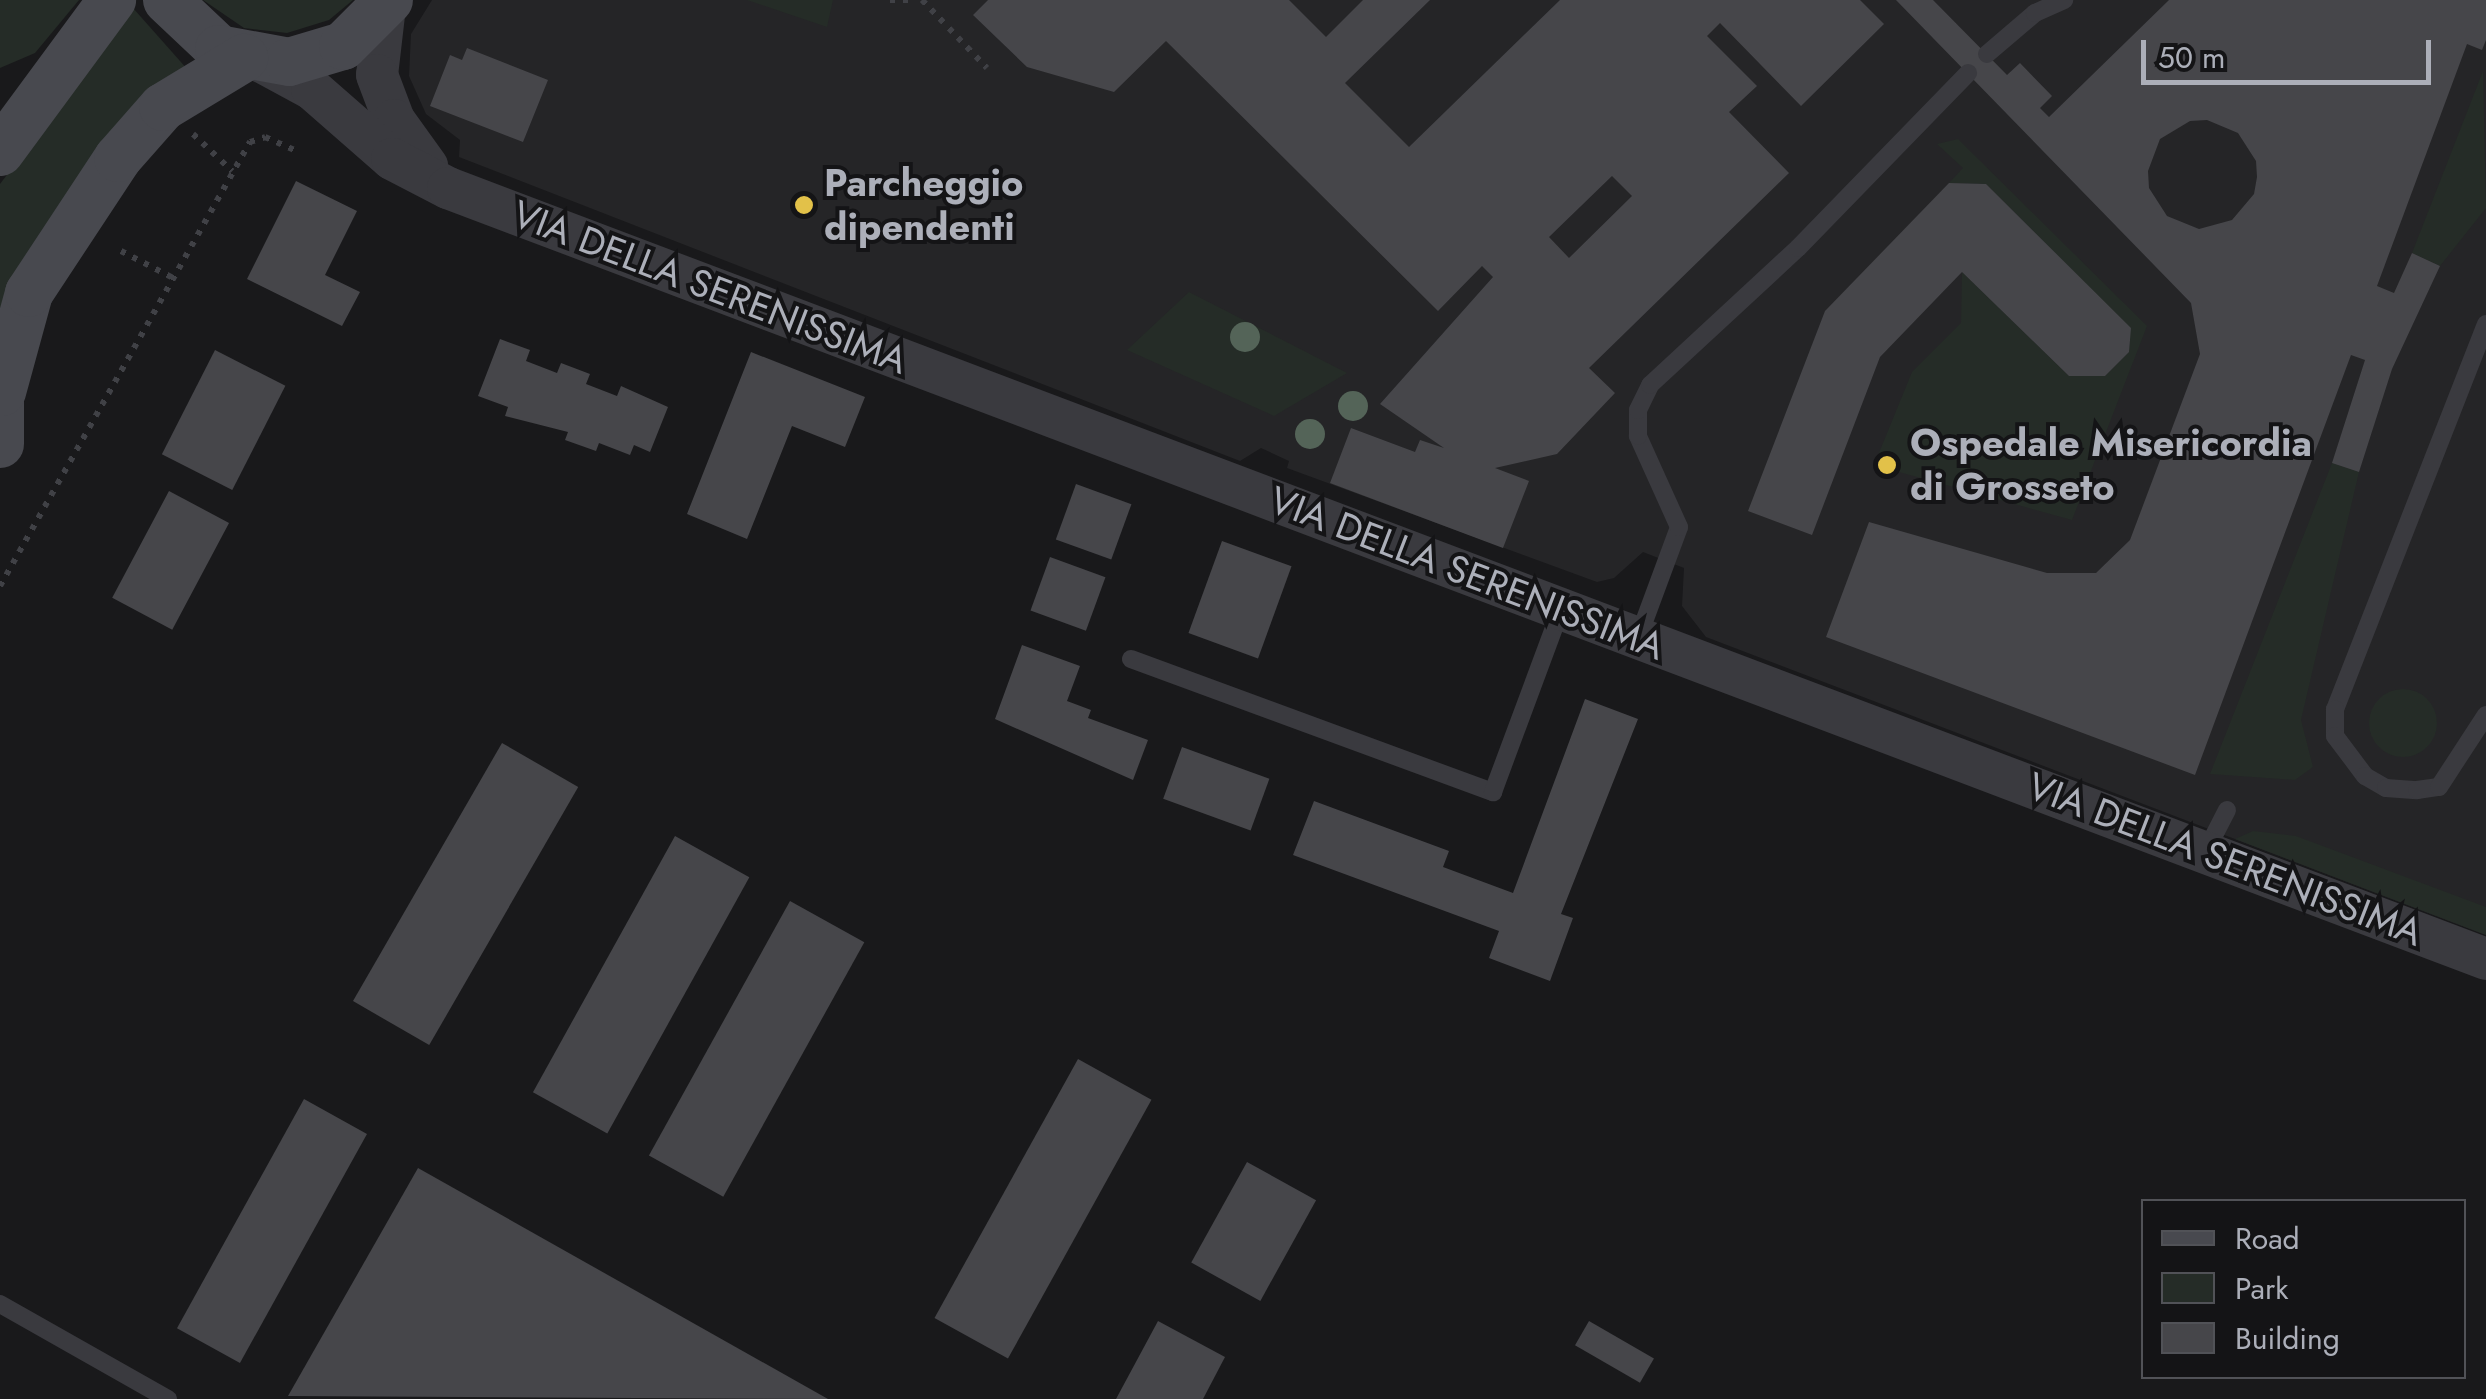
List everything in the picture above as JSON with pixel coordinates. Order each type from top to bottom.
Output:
[{"type":"main road","points":[[0,152],[51,74],[112,0]]},
{"type":"main road","points":[[166,0],[197,35],[252,60]]},
{"type":"main road","points":[[0,444],[1,390],[28,293],[118,158],[163,106],[252,60],[330,51],[387,3]]},
{"type":"main road","points":[[0,94],[51,74]]},
{"type":"street","name":"VIA DELLA SERENISSIMA","points":[[387,3],[377,75],[384,99],[408,142],[448,188]]},
{"type":"street","name":"VIA DELLA SERENISSIMA","points":[[252,60],[312,89],[392,159],[448,188],[2486,959]]},
{"type":"lane","points":[[1987,54],[2035,13],[2064,0]]},
{"type":"lane","points":[[1638,638],[1679,527],[1638,436],[1638,410],[1650,386],[1798,248],[1968,73]]},
{"type":"lane","points":[[2486,324],[2335,709],[2336,736],[2365,776],[2386,788],[2439,787],[2486,715]]},
{"type":"lane","points":[[1131,659],[1493,792],[1561,608]]},
{"type":"lane","points":[[2206,851],[2227,810]]},
{"type":"lane","points":[[0,1304],[168,1399]]},
{"type":"path","points":[[890,0],[913,0]]},
{"type":"path","points":[[922,0],[987,68]]},
{"type":"path","points":[[0,586],[250,142],[265,137],[296,151]]},
{"type":"path","points":[[121,251],[173,278]]},
{"type":"shaded area","name":"Ospedale Misericordia di Grosseto","points":[[432,0],[2486,0],[2486,935],[1706,637],[1682,606],[1684,568],[1643,552],[1614,578],[1597,582],[1287,468],[1289,461],[1261,448],[1240,461],[459,157],[460,140],[426,114],[409,76],[411,34]]},
{"type":"green space","points":[[0,0],[79,0],[35,53],[0,68]]},
{"type":"green space","points":[[203,0],[353,0],[329,20],[287,33],[244,28]]},
{"type":"green space","points":[[747,0],[833,0],[827,27]]},
{"type":"green space","points":[[133,8],[188,70],[0,311],[0,184]]},
{"type":"green space","points":[[2483,71],[2486,208],[2440,266],[2412,253]]},
{"type":"green space","points":[[1958,139],[2147,326],[2072,520],[1874,465],[1912,372],[1961,323],[1962,272],[2069,376],[2105,376],[2129,352],[2130,328],[1986,184],[1949,183],[1963,168],[1937,144]]},
{"type":"green space","points":[[1189,292],[1347,373],[1274,416],[1127,350]]},
{"type":"green space","points":[[2332,463],[2359,472],[2301,720],[2313,767],[2295,780],[2210,774]]},
{"type":"green space","points":[[2403,689],[2427,699],[2437,723],[2427,747],[2403,757],[2379,747],[2369,723],[2379,699]]},
{"type":"green space","points":[[2253,831],[2296,836],[2486,907],[2486,935],[2235,839]]},
{"type":"building","points":[[988,0],[1289,0],[1326,37],[1363,0],[1430,0],[1345,83],[1409,147],[1560,0],[1860,0],[1884,24],[1801,106],[1720,23],[1707,36],[1757,86],[1729,112],[1789,173],[1589,368],[1615,393],[1557,454],[1495,468],[1529,481],[1503,548],[1330,483],[1351,428],[1415,452],[1420,440],[1444,448],[1380,404],[1493,277],[1482,266],[1438,311],[1166,41],[1114,92],[1027,67],[973,15]],"holes":[[[1612,176],[1632,196],[1569,258],[1549,237]]]},
{"type":"building","points":[[1896,0],[1933,0],[2007,75],[2020,63],[2052,96],[2040,108],[2049,117],[2169,0],[2486,0],[2486,40],[2482,50],[2467,44],[2377,286],[2394,293],[2412,253],[2440,266],[2392,369],[2359,472],[2332,463],[2365,360],[2351,355],[2195,775],[1826,637],[1869,522],[2047,573],[2096,573],[2130,540],[2200,354],[2191,303]],"holes":[[[2207,120],[2238,133],[2256,161],[2257,177],[2254,194],[2232,220],[2199,229],[2167,216],[2149,188],[2148,171],[2160,139],[2190,121]]]},
{"type":"building","points":[[467,48],[548,80],[523,142],[430,106],[450,55],[462,60]]},
{"type":"building","points":[[296,181],[357,211],[325,275],[360,292],[342,326],[247,279]]},
{"type":"building","points":[[1949,183],[1986,184],[2131,328],[2129,352],[2105,376],[2069,376],[1962,272],[1880,357],[1812,535],[1748,511],[1825,311]]},
{"type":"building","points":[[500,339],[530,350],[526,361],[557,373],[561,363],[590,374],[586,384],[617,396],[621,386],[668,407],[650,452],[634,445],[630,455],[599,443],[596,451],[565,440],[568,432],[505,416],[508,407],[478,396]]},
{"type":"building","points":[[215,350],[285,386],[232,490],[162,454]]},
{"type":"building","points":[[751,352],[865,397],[845,447],[792,426],[747,539],[687,514]]},
{"type":"building","points":[[1076,484],[1131,504],[1111,560],[1056,539]]},
{"type":"building","points":[[169,491],[229,523],[172,630],[112,598]]},
{"type":"building","points":[[1222,541],[1292,566],[1258,658],[1188,633]]},
{"type":"building","points":[[1050,557],[1105,577],[1086,631],[1031,611]]},
{"type":"building","points":[[1022,645],[1080,666],[1067,701],[1091,710],[1088,718],[1148,740],[1133,780],[995,719]]},
{"type":"building","points":[[1585,699],[1638,719],[1561,914],[1573,918],[1550,981],[1489,958],[1499,931],[1293,855],[1314,801],[1449,851],[1443,867],[1513,893]]},
{"type":"building","points":[[502,743],[578,787],[429,1045],[353,1001]]},
{"type":"building","points":[[1182,747],[1269,779],[1251,830],[1163,799]]},
{"type":"building","points":[[675,836],[749,877],[607,1133],[533,1092]]},
{"type":"building","points":[[790,901],[864,942],[723,1197],[649,1156]]},
{"type":"building","points":[[1078,1059],[1151,1100],[1008,1359],[934,1318]]},
{"type":"building","points":[[304,1099],[367,1134],[240,1363],[177,1328]]},
{"type":"building","points":[[1247,1162],[1316,1200],[1260,1301],[1191,1263]]},
{"type":"building","points":[[418,1168],[828,1399],[288,1396]]},
{"type":"building","points":[[1158,1321],[1225,1357],[1203,1399],[1116,1399]]},
{"type":"building","points":[[1589,1321],[1654,1358],[1640,1383],[1575,1345]]},
{"type":"place","name":"Parcheggio dipendenti","points":[[804,205]]},
{"type":"place","name":"Ospedale Misericordia di Grosseto","points":[[1887,465]]}]
